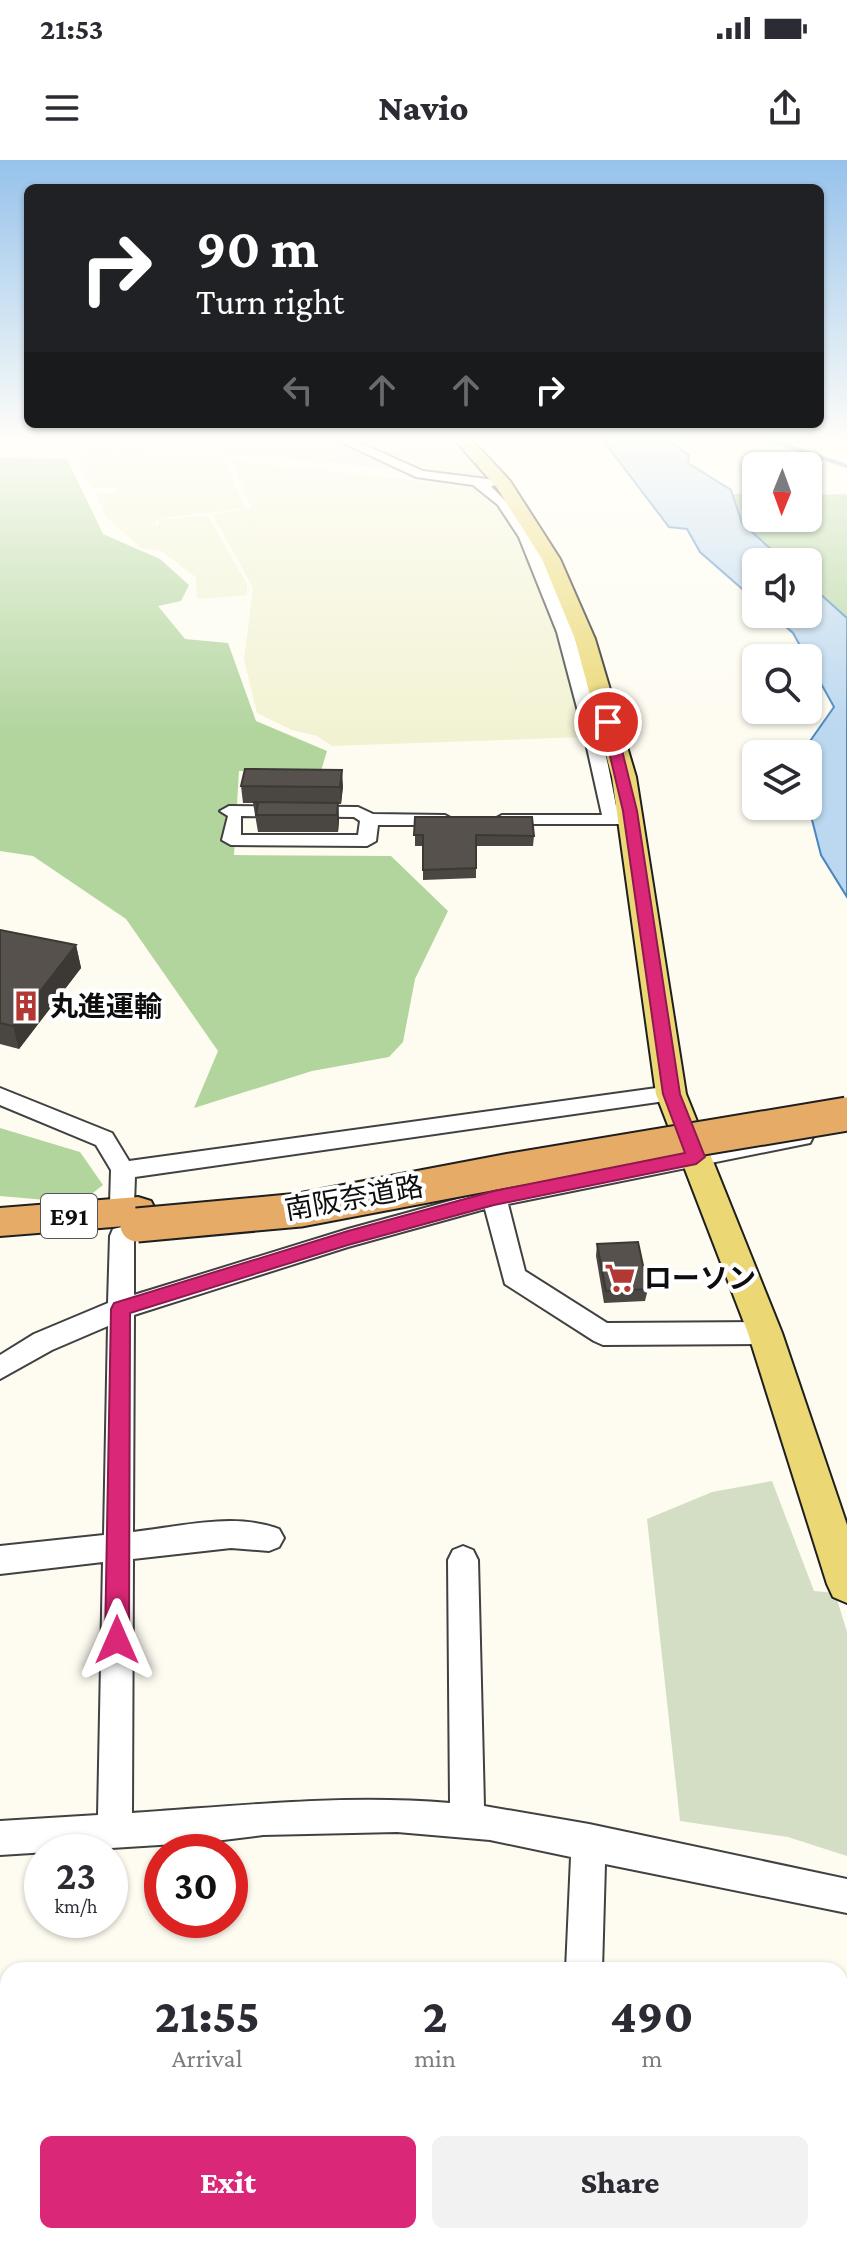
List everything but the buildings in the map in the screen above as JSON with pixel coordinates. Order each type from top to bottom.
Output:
[{"type":"highway","name":"南阪奈道路","points":[[0,1237],[293,1195],[847,1102]]},
{"type":"highway","name":"南阪奈道路","points":[[0,1222],[300,1210],[511,1170],[847,1114]]},
{"type":"main road","points":[[533,536],[551,559],[585,639],[624,777],[671,1094],[765,1333],[847,1584]]},
{"type":"street","points":[[369,819],[367,841],[231,840],[232,816],[358,812],[369,819],[459,820]]},
{"type":"street","points":[[490,820],[631,816]]},
{"type":"street","points":[[123,1170],[671,1094]]},
{"type":"street","points":[[0,1096],[104,1139],[123,1170],[130,1219],[121,1309],[115,1831]]},
{"type":"street","points":[[0,1368],[43,1342],[121,1309],[348,1238],[494,1198],[847,1128]]},
{"type":"street","points":[[494,1198],[514,1277],[603,1334],[765,1333]]},
{"type":"street","points":[[0,1560],[231,1535],[269,1538]]},
{"type":"street","points":[[463,1560],[467,1821]]},
{"type":"street","points":[[0,1838],[263,1818],[397,1815],[467,1821],[589,1841],[847,1896]]},
{"type":"street","points":[[584,1962],[589,1841]]},
{"type":"green space","points":[[0,536],[108,536],[160,559],[189,585],[181,601],[158,606],[185,639],[228,643],[256,721],[327,751],[321,771],[239,771],[234,855],[391,856],[448,911],[415,979],[403,1042],[389,1057],[312,1071],[194,1108],[218,1051],[126,919],[33,856],[0,851]]},
{"type":"green space","points":[[128,536],[220,536],[247,584],[247,595],[197,599],[196,577],[161,551],[141,548]]},
{"type":"green space","points":[[225,536],[516,536],[541,585],[562,646],[585,737],[332,746],[317,736],[292,730],[257,713],[244,659],[253,588]]},
{"type":"green space","points":[[757,536],[847,536],[847,618],[822,596],[822,548],[770,548]]},
{"type":"green space","points":[[0,1128],[80,1152],[103,1185],[80,1203],[0,1196]]},
{"type":"green space","points":[[772,1481],[814,1591],[835,1593],[847,1632],[847,1856],[788,1837],[680,1821],[647,1519],[712,1492]]},
{"type":"water","points":[[691,536],[757,536],[770,548],[742,548],[742,589],[700,552]]},
{"type":"water","points":[[822,596],[847,618],[847,897],[821,855],[812,820],[822,820],[822,740],[811,740],[834,707],[822,685],[822,644],[799,644],[787,628],[822,628]]},
{"type":"place","name":"丸進運輸","points":[[26,1006]]},
{"type":"place","name":"ローソン","points":[[620,1278]]},
{"type":"route","points":[[117,1640],[121,1309],[348,1238],[494,1198],[696,1157],[671,1094],[630,811],[608,722]]}]
